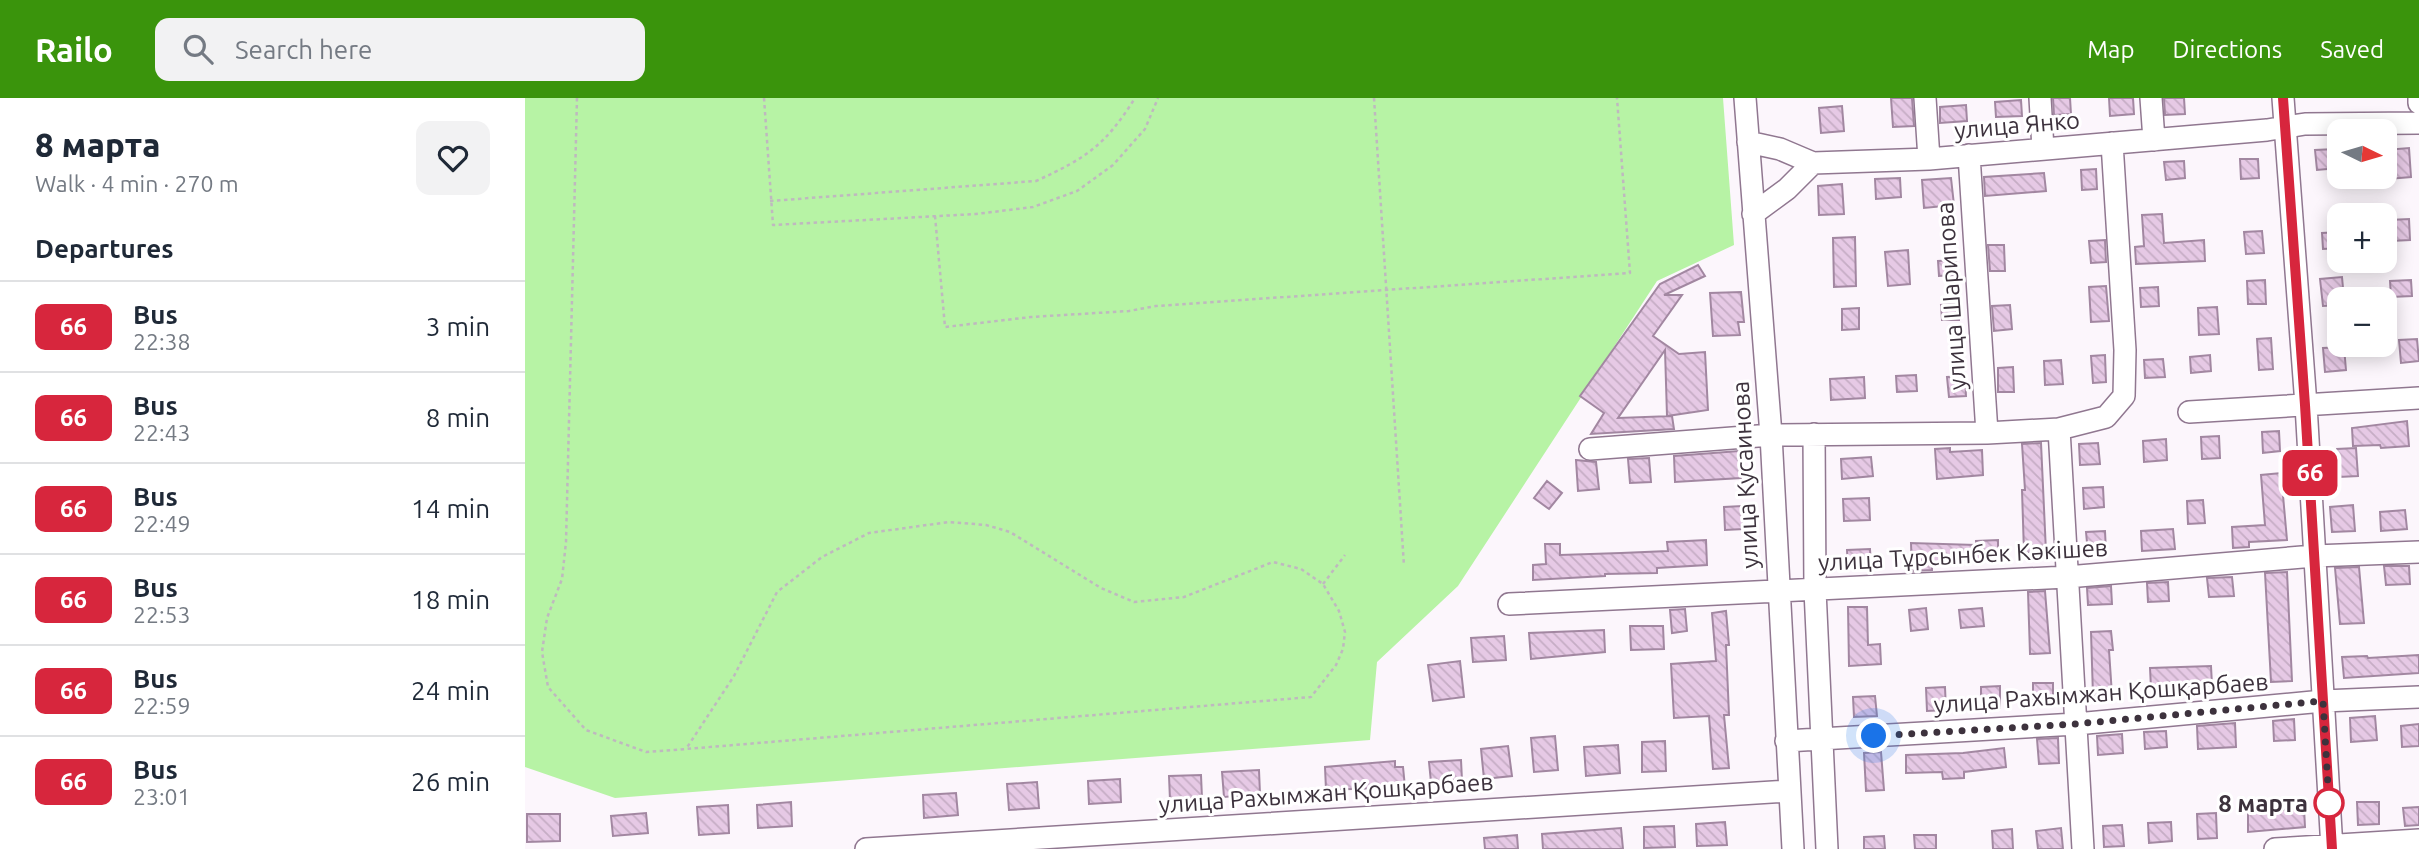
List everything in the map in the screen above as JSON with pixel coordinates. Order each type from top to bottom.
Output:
[{"type":"street","name":"улица Кусаинова","points":[[1745,98],[1771,435],[1793,849]]},
{"type":"street","points":[[1925,98],[1929,159]]},
{"type":"street","points":[[2040,98],[2043,149]]},
{"type":"street","points":[[2151,98],[2154,139]]},
{"type":"street","points":[[2283,98],[2332,847]]},
{"type":"street","name":"улица Янко","points":[[1748,142],[1780,149],[1813,163],[1929,159],[2305,124],[2419,123]]},
{"type":"street","points":[[1590,449],[1771,435],[1987,433],[2059,429],[2106,417],[2124,396],[2125,350],[2112,143]]},
{"type":"street","name":"улица Шарипова","points":[[1969,155],[1987,433]]},
{"type":"street","points":[[1753,214],[1770,203],[1813,163]]},
{"type":"street","points":[[2189,412],[2419,398]]},
{"type":"street","points":[[2059,429],[2083,849]]},
{"type":"street","points":[[1814,435],[1815,590],[1826,849]]},
{"type":"street","name":"улица Тұрсынбек Кәкішев","points":[[1509,604],[2067,577],[2314,556],[2419,552]]},
{"type":"street","name":"улица Рахымжан Қошқарбаев","points":[[1786,741],[2075,724],[2323,701],[2419,697]]},
{"type":"street","name":"улица Рахымжан Қошқарбаев","points":[[866,849],[1144,840],[1789,791]]},
{"type":"street","points":[[2275,849],[2419,840]]},
{"type":"path","points":[[577,98],[566,542],[562,579],[547,618],[542,652],[548,687],[586,730],[646,752],[685,749],[1311,697],[1336,664],[1343,649],[1345,632],[1339,611],[1324,584],[1301,569],[1273,562],[1184,597],[1134,602],[1101,588],[1010,533],[986,525],[949,522],[869,533],[822,557],[777,592],[734,676],[685,749]]},
{"type":"path","points":[[764,98],[773,225],[976,214],[1033,207],[1077,191],[1113,165],[1145,129],[1158,98]]},
{"type":"path","points":[[770,201],[1036,181],[1070,165],[1100,145],[1135,98]]},
{"type":"path","points":[[1374,98],[1404,566]]},
{"type":"path","points":[[935,216],[946,327],[1031,317],[1129,311],[1156,306],[1630,273],[1617,98]]},
{"type":"path","points":[[1324,584],[1345,555]]},
{"type":"green space","points":[[525,98],[1723,98],[1734,245],[1657,281],[1458,586],[1377,662],[1370,740],[615,798],[525,767]]},
{"type":"building","points":[[1891,98],[1912,98],[1914,126],[1893,127]]},
{"type":"building","points":[[2053,98],[2070,98],[2071,114],[2054,115]]},
{"type":"building","points":[[2109,98],[2133,98],[2134,114],[2110,116]]},
{"type":"building","points":[[2164,98],[2184,98],[2185,114],[2165,115]]},
{"type":"building","points":[[2021,100],[2022,116],[1996,117],[1995,102]]},
{"type":"building","points":[[1966,105],[1967,121],[1940,123],[1940,107]]},
{"type":"building","points":[[1842,106],[1844,131],[1821,133],[1819,108]]},
{"type":"building","points":[[2409,148],[2411,177],[2397,178],[2397,149]]},
{"type":"building","points":[[2327,149],[2327,169],[2317,170],[2315,150]]},
{"type":"building","points":[[2240,159],[2258,159],[2259,178],[2241,179]]},
{"type":"building","points":[[2184,161],[2185,178],[2166,180],[2164,162]]},
{"type":"building","points":[[2096,169],[2097,189],[2082,190],[2081,170]]},
{"type":"building","points":[[2044,173],[2046,191],[1985,196],[1984,177]]},
{"type":"building","points":[[1900,178],[1901,197],[1876,199],[1875,179]]},
{"type":"building","points":[[1951,178],[1954,205],[1924,208],[1922,180]]},
{"type":"building","points":[[1842,184],[1844,214],[1819,215],[1818,186]]},
{"type":"building","points":[[2162,214],[2164,243],[2204,240],[2205,261],[2136,264],[2135,247],[2144,246],[2142,215]]},
{"type":"building","points":[[2409,219],[2410,240],[2397,241],[2397,220]]},
{"type":"building","points":[[2262,231],[2264,253],[2246,254],[2244,232]]},
{"type":"building","points":[[2322,233],[2327,233],[2327,249],[2323,249]]},
{"type":"building","points":[[1855,237],[1856,286],[1834,287],[1833,238]]},
{"type":"building","points":[[2105,240],[2106,262],[2091,263],[2089,241]]},
{"type":"building","points":[[1988,245],[2004,245],[2005,271],[1990,271]]},
{"type":"building","points":[[1908,250],[1910,284],[1888,286],[1885,252]]},
{"type":"building","points":[[1956,260],[1957,275],[1939,276],[1938,261]]},
{"type":"building","points":[[1698,265],[1705,276],[1664,295],[1682,295],[1653,336],[1679,354],[1705,352],[1708,410],[1667,416],[1665,350],[1618,418],[1672,416],[1674,429],[1591,434],[1604,413],[1580,396],[1660,284]]},
{"type":"building","points":[[2342,277],[2343,287],[2327,287],[2327,306],[2323,306],[2320,279]]},
{"type":"building","points":[[2265,280],[2266,304],[2248,304],[2247,281]]},
{"type":"building","points":[[2411,280],[2412,296],[2397,297],[2397,287],[2390,287],[2390,281]]},
{"type":"building","points":[[2106,286],[2109,321],[2091,322],[2089,287]]},
{"type":"building","points":[[2158,287],[2159,306],[2141,307],[2140,288]]},
{"type":"building","points":[[1741,292],[1744,322],[1738,322],[1740,335],[1713,336],[1710,293]]},
{"type":"building","points":[[1958,304],[1959,320],[1942,320],[1941,305]]},
{"type":"building","points":[[2010,305],[2012,329],[1994,331],[1992,306]]},
{"type":"building","points":[[2217,307],[2219,334],[2199,335],[2198,308]]},
{"type":"building","points":[[1859,308],[1859,329],[1842,330],[1842,309]]},
{"type":"building","points":[[2271,338],[2273,369],[2259,370],[2257,339]]},
{"type":"building","points":[[2417,339],[2419,361],[2401,363],[2399,340]]},
{"type":"building","points":[[2323,348],[2327,348],[2327,357],[2345,357],[2346,370],[2325,372]]},
{"type":"building","points":[[2105,355],[2106,382],[2093,383],[2091,356]]},
{"type":"building","points":[[2210,355],[2211,371],[2191,373],[2190,357]]},
{"type":"building","points":[[2163,359],[2165,377],[2145,378],[2144,360]]},
{"type":"building","points":[[2061,360],[2063,384],[2045,385],[2044,361]]},
{"type":"building","points":[[2013,367],[2014,392],[1998,392],[1998,368]]},
{"type":"building","points":[[1916,375],[1917,391],[1897,392],[1896,376]]},
{"type":"building","points":[[1965,376],[1966,396],[1949,397],[1947,377]]},
{"type":"building","points":[[1864,377],[1865,398],[1831,400],[1830,379]]},
{"type":"building","points":[[2407,421],[2409,446],[2353,446],[2352,428]]},
{"type":"building","points":[[2279,431],[2280,451],[2263,453],[2262,432]]},
{"type":"building","points":[[2219,436],[2220,458],[2202,459],[2201,437]]},
{"type":"building","points":[[2166,439],[2167,460],[2144,462],[2143,441]]},
{"type":"building","points":[[2041,443],[2046,552],[2024,553],[2022,490],[2025,490],[2022,444]]},
{"type":"building","points":[[2098,443],[2100,464],[2080,465],[2079,444]]},
{"type":"building","points":[[1950,448],[1950,452],[1982,450],[1983,475],[1937,479],[1935,449]]},
{"type":"building","points":[[2356,448],[2358,476],[2339,477],[2337,449]]},
{"type":"building","points":[[1739,451],[1741,478],[1675,482],[1674,456]]},
{"type":"building","points":[[1871,457],[1873,476],[1842,479],[1841,459]]},
{"type":"building","points":[[1649,458],[1651,482],[1630,483],[1628,459]]},
{"type":"building","points":[[1576,460],[1596,462],[1599,489],[1578,491]]},
{"type":"building","points":[[2281,473],[2287,540],[2249,542],[2249,547],[2233,548],[2232,527],[2265,525],[2261,475]]},
{"type":"building","points":[[1547,481],[1562,493],[1549,509],[1534,498]]},
{"type":"building","points":[[2103,487],[2104,507],[2084,509],[2083,488]]},
{"type":"building","points":[[1869,498],[1870,520],[1844,521],[1843,499]]},
{"type":"building","points":[[2203,500],[2205,523],[2188,524],[2187,501]]},
{"type":"building","points":[[2353,505],[2355,531],[2332,532],[2330,507]]},
{"type":"building","points":[[1742,506],[1744,529],[1725,530],[1724,507]]},
{"type":"building","points":[[2405,510],[2407,529],[2381,531],[2380,512]]},
{"type":"building","points":[[2173,529],[2175,549],[2142,551],[2141,531]]},
{"type":"building","points":[[2105,531],[2106,552],[2088,553],[2086,532]]},
{"type":"building","points":[[1706,540],[1707,565],[1657,568],[1657,573],[1533,580],[1533,565],[1546,564],[1545,544],[1560,544],[1560,555],[1668,551],[1667,542]]},
{"type":"building","points":[[1998,540],[1998,560],[1959,560],[1959,564],[1932,564],[1932,570],[1912,571],[1911,543],[1976,545],[1976,541]]},
{"type":"building","points":[[1870,549],[1871,566],[1848,568],[1847,550]]},
{"type":"building","points":[[2384,566],[2409,566],[2410,584],[2386,585]]},
{"type":"building","points":[[2359,567],[2364,623],[2340,624],[2335,568]]},
{"type":"building","points":[[2287,572],[2292,681],[2271,682],[2265,573]]},
{"type":"building","points":[[2232,577],[2234,596],[2209,597],[2207,578]]},
{"type":"building","points":[[2168,582],[2169,601],[2148,602],[2147,583]]},
{"type":"building","points":[[2111,586],[2112,604],[2088,605],[2087,588]]},
{"type":"building","points":[[2045,591],[2050,653],[2030,654],[2028,592]]},
{"type":"building","points":[[1848,607],[1867,607],[1868,645],[1880,644],[1881,664],[1849,666]]},
{"type":"building","points":[[1926,608],[1928,629],[1911,631],[1909,610]]},
{"type":"building","points":[[1982,608],[1984,626],[1961,628],[1959,610]]},
{"type":"building","points":[[1685,609],[1687,631],[1672,633],[1670,610]]},
{"type":"building","points":[[1726,611],[1729,715],[1724,715],[1729,768],[1713,769],[1709,716],[1674,718],[1671,664],[1716,661],[1712,613]]},
{"type":"building","points":[[1630,626],[1663,626],[1664,649],[1631,650]]},
{"type":"building","points":[[1604,630],[1605,652],[1531,659],[1529,633]]},
{"type":"building","points":[[2111,631],[2113,650],[2109,650],[2112,695],[2093,696],[2091,632]]},
{"type":"building","points":[[1504,636],[1506,660],[1473,662],[1471,638]]},
{"type":"building","points":[[2419,655],[2419,673],[2344,678],[2342,657]]},
{"type":"building","points":[[1460,661],[1464,697],[1433,701],[1428,665]]},
{"type":"building","points":[[2211,666],[2212,685],[2151,688],[2150,668]]},
{"type":"building","points":[[2033,683],[2053,683],[2053,704],[2033,704]]},
{"type":"building","points":[[2000,686],[2000,708],[1981,708],[1981,687]]},
{"type":"building","points":[[1945,687],[1946,710],[1927,711],[1926,688]]},
{"type":"building","points":[[1875,696],[1877,716],[1854,717],[1853,697]]},
{"type":"building","points":[[2375,716],[2377,740],[2351,742],[2350,718]]},
{"type":"building","points":[[2294,719],[2295,740],[2274,741],[2273,721]]},
{"type":"building","points":[[2235,723],[2236,747],[2198,749],[2197,726]]},
{"type":"building","points":[[2419,724],[2419,746],[2402,747],[2401,726]]},
{"type":"building","points":[[2166,731],[2167,747],[2145,749],[2144,732]]},
{"type":"building","points":[[2122,734],[2123,753],[2098,755],[2097,736]]},
{"type":"building","points":[[1555,736],[1558,770],[1534,772],[1531,738]]},
{"type":"building","points":[[2058,738],[2059,763],[2039,764],[2037,739]]},
{"type":"building","points":[[1665,741],[1666,771],[1642,772],[1642,742]]},
{"type":"building","points":[[1618,745],[1620,773],[1586,776],[1584,747]]},
{"type":"building","points":[[1508,746],[1512,776],[1484,779],[1481,749]]},
{"type":"building","points":[[2004,748],[2006,767],[1964,772],[1964,778],[1943,779],[1942,772],[1906,773],[1906,755]]},
{"type":"building","points":[[1881,752],[1884,790],[1866,791],[1864,753]]},
{"type":"building","points":[[1461,760],[1462,780],[1431,782],[1429,762]]},
{"type":"building","points":[[1395,761],[1395,767],[1403,767],[1405,787],[1326,790],[1325,767]]},
{"type":"building","points":[[1259,770],[1260,794],[1224,797],[1222,772]]},
{"type":"building","points":[[1201,775],[1202,798],[1170,800],[1169,776]]},
{"type":"building","points":[[1120,779],[1121,802],[1089,804],[1088,781]]},
{"type":"building","points":[[1037,782],[1039,808],[1009,810],[1007,784]]},
{"type":"building","points":[[956,793],[958,815],[924,818],[923,795]]},
{"type":"building","points":[[791,802],[792,826],[758,828],[757,805]]},
{"type":"building","points":[[2357,802],[2379,802],[2379,824],[2358,825]]},
{"type":"building","points":[[728,805],[729,833],[699,835],[697,807]]},
{"type":"building","points":[[2419,807],[2419,825],[2405,826],[2403,808]]},
{"type":"building","points":[[2304,808],[2305,827],[2248,832],[2248,813]]},
{"type":"building","points":[[646,813],[648,833],[613,836],[611,816]]},
{"type":"building","points":[[2216,813],[2217,838],[2198,839],[2197,814]]},
{"type":"building","points":[[527,814],[560,814],[560,841],[527,842]]},
{"type":"building","points":[[1725,822],[1727,845],[1697,846],[1696,824]]},
{"type":"building","points":[[2171,822],[2172,841],[2149,843],[2148,823]]},
{"type":"building","points":[[2122,825],[2124,846],[2104,847],[2103,826]]},
{"type":"building","points":[[1674,826],[1675,847],[1644,848],[1644,827]]},
{"type":"building","points":[[1621,828],[1623,849],[1543,849],[1542,834]]},
{"type":"building","points":[[2061,828],[2063,849],[2038,849],[2036,831]]},
{"type":"building","points":[[2012,829],[2013,849],[1993,849],[1992,831]]},
{"type":"building","points":[[1517,835],[1518,849],[1485,849],[1484,838]]},
{"type":"building","points":[[1914,835],[1936,835],[1936,849],[1915,849]]},
{"type":"building","points":[[1884,836],[1885,849],[1864,849],[1864,837]]},
{"type":"bus line","name":"66","points":[[2283,98],[2332,849]]},
{"type":"place","name":"8 марта","points":[[2329,803]]},
{"type":"route","points":[[1874,736],[2075,724],[2323,701],[2329,803]]}]
